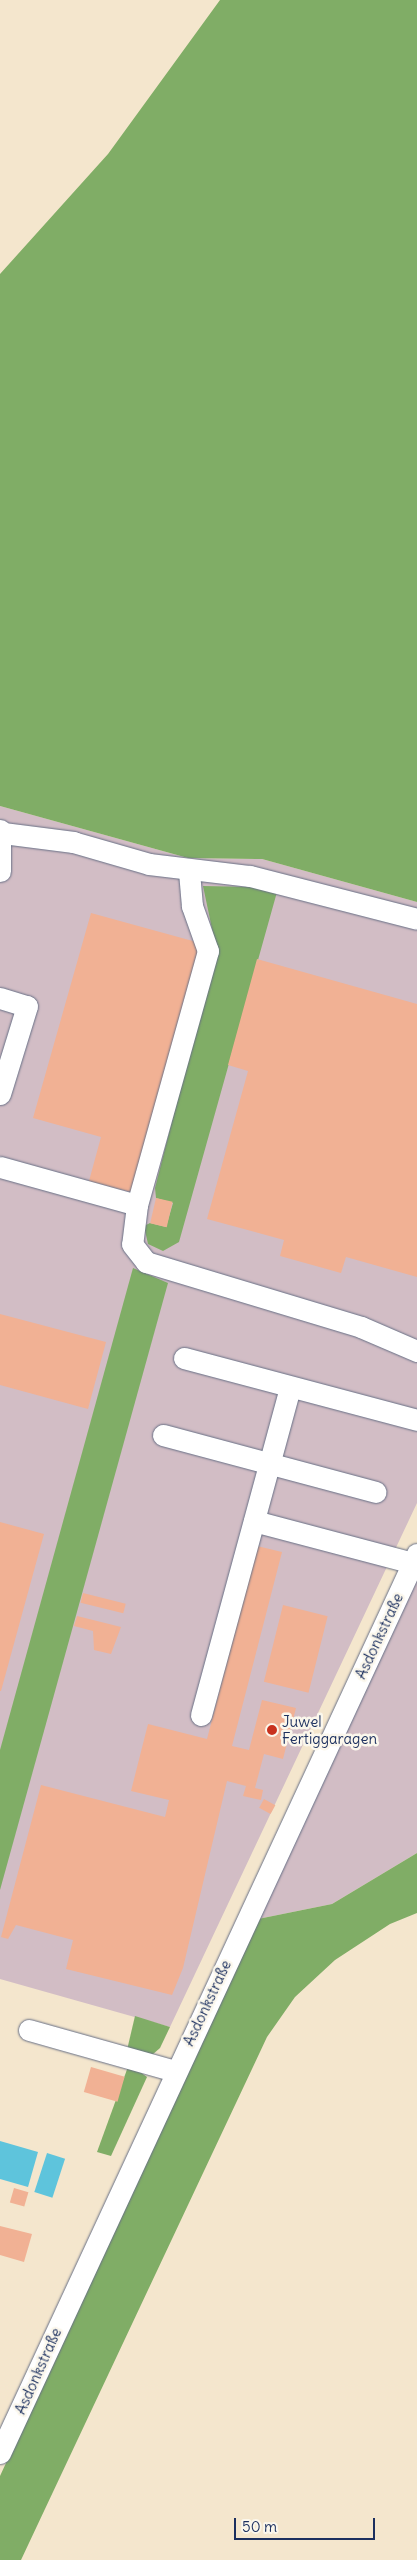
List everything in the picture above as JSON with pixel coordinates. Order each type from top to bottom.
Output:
[{"type":"street","points":[[0,871],[1,832],[73,842],[189,870],[266,880],[417,919]]},
{"type":"street","points":[[189,870],[192,906],[208,951],[137,1205],[132,1244],[146,1262],[361,1327],[384,1341],[417,1351]]},
{"type":"street","points":[[0,998],[27,1006],[0,1094]]},
{"type":"street","points":[[0,1167],[137,1205]]},
{"type":"street","points":[[184,1358],[417,1420]]},
{"type":"street","points":[[201,1716],[290,1386]]},
{"type":"street","points":[[163,1435],[375,1492]]},
{"type":"street","points":[[254,1521],[415,1558]]},
{"type":"street","name":"Asdonkstraße","points":[[0,2453],[175,2071],[415,1558]]},
{"type":"street","points":[[29,2030],[175,2071]]},
{"type":"shaded area","points":[[0,806],[188,858],[262,859],[417,902],[417,1503],[170,2027],[0,1979]]},
{"type":"shaded area","points":[[417,1576],[417,1853],[332,1904],[258,1919]]},
{"type":"green space","points":[[220,0],[417,0],[417,902],[262,859],[188,858],[0,806],[0,274],[108,154]]},
{"type":"green space","points":[[203,886],[254,887],[277,892],[179,1242],[163,1251],[148,1244],[144,1226],[150,1223],[166,1227],[173,1203],[156,1198],[155,1188],[216,948]]},
{"type":"green space","points":[[133,1268],[168,1283],[0,1890],[0,1750]]},
{"type":"green space","points":[[417,1853],[417,1913],[390,1924],[335,1960],[295,1997],[267,2037],[21,2560],[0,2560],[0,2476],[258,1919],[332,1904]]},
{"type":"green space","points":[[135,2016],[170,2027],[160,2048],[152,2055],[127,2050]]},
{"type":"green space","points":[[129,2064],[147,2077],[111,2156],[97,2152]]},
{"type":"water","points":[[0,2141],[38,2152],[28,2187],[0,2179]]},
{"type":"water","points":[[47,2153],[65,2159],[52,2198],[34,2192]]},
{"type":"building","points":[[91,913],[200,943],[131,1192],[89,1181],[101,1137],[33,1118]]},
{"type":"building","points":[[257,959],[417,1004],[417,1277],[346,1257],[341,1273],[280,1256],[284,1240],[207,1219],[248,1071],[228,1065]]},
{"type":"building","points":[[156,1198],[173,1202],[167,1227],[150,1223]]},
{"type":"building","points":[[0,1314],[106,1342],[88,1409],[0,1385]]},
{"type":"building","points":[[0,1522],[44,1534],[1,1691],[0,1691]]},
{"type":"building","points":[[257,1546],[282,1552],[232,1746],[249,1750],[262,1700],[296,1708],[283,1759],[264,1754],[255,1788],[263,1790],[261,1800],[243,1796],[246,1786],[227,1781],[183,1968],[172,1995],[66,1969],[73,1940],[16,1925],[8,1939],[1,1937],[41,1785],[165,1817],[169,1800],[131,1791],[148,1724],[207,1739]]},
{"type":"building","points":[[83,1593],[126,1604],[123,1613],[81,1603]]},
{"type":"building","points":[[283,1605],[328,1616],[309,1693],[264,1682]]},
{"type":"building","points":[[77,1616],[121,1627],[111,1654],[94,1650],[93,1631],[74,1626]]},
{"type":"building","points":[[264,1799],[275,1805],[271,1814],[259,1808]]},
{"type":"building","points":[[91,2067],[125,2077],[117,2102],[84,2092]]},
{"type":"building","points":[[14,2188],[28,2192],[24,2207],[10,2202]]},
{"type":"building","points":[[0,2226],[32,2234],[24,2262],[0,2255]]},
{"type":"place","name":"Juwel Fertiggaragen","points":[[272,1730]]}]
